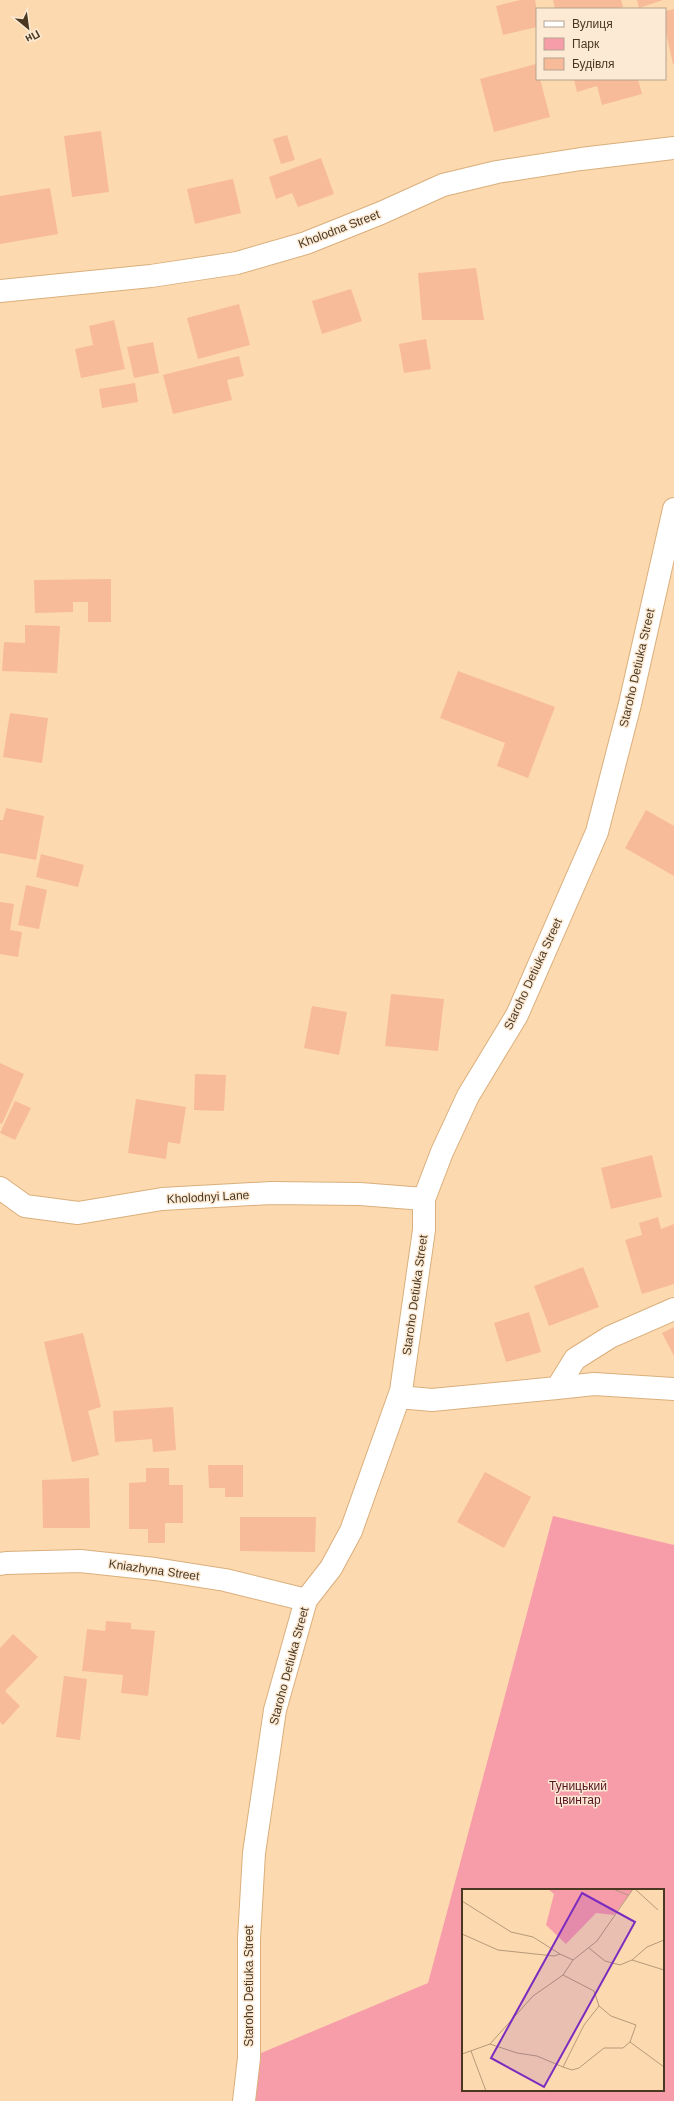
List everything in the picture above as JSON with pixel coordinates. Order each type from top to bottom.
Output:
[{"type":"street","name":"Kholodna Street","points":[[0,291],[150,276],[237,263],[306,243],[381,213],[443,185],[497,172],[581,159],[674,148]]},
{"type":"street","name":"Staroho Detiuka Street","points":[[244,2101],[249,2058],[248,1939],[254,1853],[275,1710],[306,1600],[331,1568],[351,1531],[399,1397],[424,1230],[424,1199],[442,1152],[468,1096],[517,1015],[597,832],[630,704],[674,509]]},
{"type":"street","name":"Kholodnyi Lane","points":[[0,1188],[25,1206],[78,1213],[162,1199],[271,1194],[360,1194],[424,1199]]},
{"type":"street","points":[[557,1388],[575,1359],[610,1337],[674,1309]]},
{"type":"street","points":[[399,1397],[432,1400],[594,1384],[674,1388]]},
{"type":"street","name":"Kniazhyna Street","points":[[0,1564],[6,1562],[80,1561],[155,1569],[225,1580],[306,1600]]},
{"type":"green space","name":"Туницький цвинтар","points":[[553,1516],[674,1545],[674,2101],[244,2101],[249,2058],[428,1983]]},
{"type":"building","points":[[520,0],[535,0],[536,27],[503,35],[496,6]]},
{"type":"building","points":[[553,0],[621,0],[623,7],[620,8],[555,8]]},
{"type":"building","points":[[637,0],[663,0],[639,8]]},
{"type":"building","points":[[674,9],[674,64],[666,32],[666,11]]},
{"type":"building","points":[[536,64],[536,80],[540,80],[550,117],[494,132],[480,79]]},
{"type":"building","points":[[574,80],[638,80],[642,94],[602,105],[597,86],[577,92]]},
{"type":"building","points":[[101,131],[109,192],[72,197],[64,136]]},
{"type":"building","points":[[287,135],[295,160],[281,164],[273,139]]},
{"type":"building","points":[[321,158],[334,194],[298,207],[292,193],[276,199],[269,177]]},
{"type":"building","points":[[233,179],[241,213],[195,224],[187,189]]},
{"type":"building","points":[[50,188],[58,234],[0,244],[0,196]]},
{"type":"building","points":[[476,268],[484,320],[422,320],[418,273]]},
{"type":"building","points":[[351,289],[362,321],[322,334],[312,301]]},
{"type":"building","points":[[239,304],[250,345],[198,359],[187,318]]},
{"type":"building","points":[[114,320],[125,369],[81,378],[75,349],[93,345],[89,326]]},
{"type":"building","points":[[426,339],[431,369],[404,373],[399,344]]},
{"type":"building","points":[[153,342],[159,373],[134,378],[127,347]]},
{"type":"building","points":[[239,356],[244,376],[227,380],[232,400],[173,414],[163,375]]},
{"type":"building","points":[[135,383],[138,402],[102,408],[99,389]]},
{"type":"building","points":[[111,579],[111,622],[88,622],[88,602],[73,602],[73,612],[35,613],[34,580]]},
{"type":"building","points":[[25,625],[60,626],[57,673],[2,671],[4,642],[25,643]]},
{"type":"building","points":[[458,671],[555,707],[528,778],[497,766],[505,743],[440,718]]},
{"type":"building","points":[[10,713],[48,718],[42,763],[3,757]]},
{"type":"building","points":[[6,808],[44,816],[36,860],[0,853],[0,820],[3,820]]},
{"type":"building","points":[[646,810],[674,826],[674,876],[625,848]]},
{"type":"building","points":[[41,854],[84,865],[78,887],[36,877]]},
{"type":"building","points":[[26,885],[47,890],[39,929],[18,925]]},
{"type":"building","points":[[0,902],[14,904],[10,930],[22,932],[18,957],[0,954]]},
{"type":"building","points":[[391,994],[444,999],[438,1051],[385,1046]]},
{"type":"building","points":[[312,1006],[347,1012],[339,1055],[304,1048]]},
{"type":"building","points":[[0,1063],[24,1074],[2,1124],[0,1123]]},
{"type":"building","points":[[195,1074],[226,1075],[224,1111],[194,1110]]},
{"type":"building","points":[[136,1099],[186,1107],[180,1144],[168,1142],[166,1159],[128,1153]]},
{"type":"building","points":[[15,1101],[31,1108],[15,1140],[0,1133]]},
{"type":"building","points":[[652,1155],[662,1197],[611,1209],[601,1168]]},
{"type":"building","points":[[658,1217],[661,1229],[674,1224],[674,1284],[642,1294],[625,1240],[642,1235],[639,1223]]},
{"type":"building","points":[[583,1267],[599,1307],[549,1326],[534,1286]]},
{"type":"building","points":[[529,1312],[541,1352],[506,1362],[494,1323]]},
{"type":"building","points":[[674,1327],[674,1356],[662,1333]]},
{"type":"building","points":[[83,1333],[101,1407],[88,1411],[99,1455],[72,1462],[44,1342]]},
{"type":"building","points":[[173,1407],[176,1450],[153,1452],[152,1439],[115,1442],[113,1411]]},
{"type":"building","points":[[208,1465],[243,1465],[243,1497],[225,1497],[225,1488],[209,1488]]},
{"type":"building","points":[[146,1468],[169,1468],[169,1485],[183,1485],[183,1523],[165,1523],[165,1543],[148,1543],[148,1529],[129,1529],[129,1483],[146,1482]]},
{"type":"building","points":[[485,1472],[531,1497],[504,1548],[457,1522]]},
{"type":"building","points":[[89,1478],[90,1528],[43,1528],[42,1480]]},
{"type":"building","points":[[240,1517],[316,1517],[315,1552],[240,1551]]},
{"type":"building","points":[[106,1621],[131,1623],[131,1629],[155,1631],[148,1696],[121,1693],[123,1675],[82,1671],[87,1629],[105,1631]]},
{"type":"building","points":[[13,1634],[38,1657],[5,1691],[20,1706],[3,1725],[0,1722],[0,1648]]},
{"type":"building","points":[[64,1676],[87,1679],[80,1740],[56,1737]]}]
